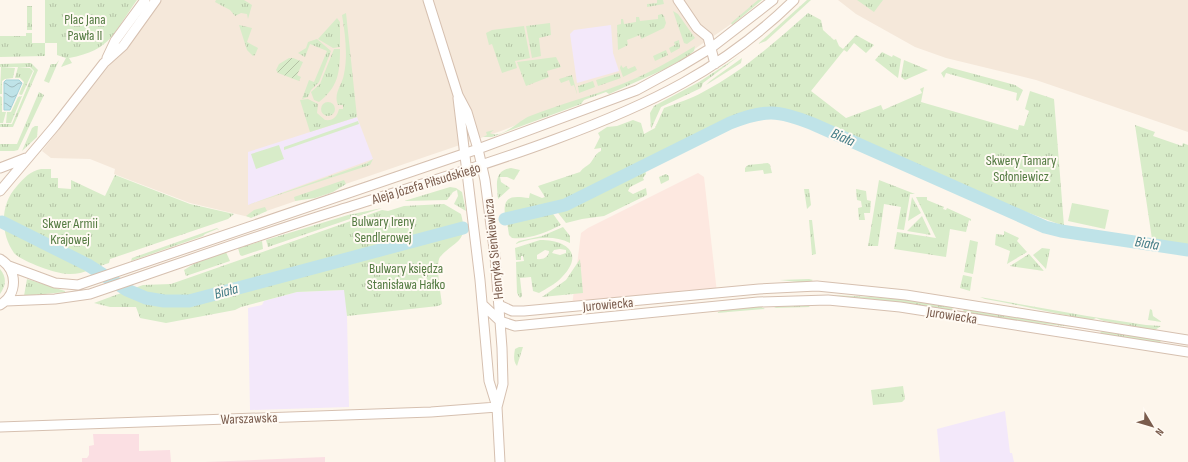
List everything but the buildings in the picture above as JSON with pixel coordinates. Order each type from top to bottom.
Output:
[{"type":"main road","points":[[104,63],[115,41],[145,0]]},
{"type":"main road","points":[[0,192],[27,157],[55,126],[104,63],[123,46],[156,0]]},
{"type":"main road","name":"Henryka Sienkiewicza","points":[[428,0],[458,95],[467,112],[482,166],[491,229],[500,321],[503,384],[497,407]]},
{"type":"main road","points":[[678,0],[697,28],[701,37],[711,48],[715,64]]},
{"type":"main road","name":"Aleja Józefa Piłsudskiego","points":[[0,259],[9,266],[54,283],[78,285],[93,281],[478,150],[637,90],[682,66],[711,48],[773,0]]},
{"type":"main road","name":"Aleja Józefa Piłsudskiego","points":[[3,303],[90,294],[323,215],[482,166],[617,116],[661,95],[715,64],[760,31],[794,0]]},
{"type":"main road","name":"Henryka Sienkiewicza","points":[[458,95],[483,305],[489,381],[497,407],[500,462]]},
{"type":"main road","points":[[0,168],[27,157]]},
{"type":"main road","points":[[0,182],[0,192]]},
{"type":"main road","points":[[3,303],[10,296],[14,284],[12,272],[9,266]]},
{"type":"main road","points":[[816,300],[817,286]]},
{"type":"main road","name":"Jurowiecka","points":[[499,305],[512,311],[537,310],[774,288],[817,286],[906,294],[1165,335],[1188,340]]},
{"type":"main road","points":[[714,306],[718,293]]},
{"type":"main road","points":[[667,298],[668,310]]},
{"type":"main road","name":"Jurowiecka","points":[[500,321],[515,326],[770,301],[816,300],[900,307],[1188,352]]},
{"type":"main road","points":[[483,305],[500,321]]},
{"type":"main road","points":[[578,307],[580,319]]},
{"type":"main road","points":[[537,310],[538,323]]},
{"type":"main road","points":[[1092,337],[1096,331],[1095,325]]},
{"type":"main road","points":[[1163,348],[1165,335]]},
{"type":"main road","name":"Warszawska","points":[[0,427],[437,412],[497,407]]},
{"type":"shaded area","points":[[161,0],[759,0],[737,20],[683,57],[623,84],[501,131],[249,217],[190,203],[114,174],[115,169],[90,159],[51,158],[42,151]]},
{"type":"shaded area","points":[[838,0],[1188,0],[1188,132],[1036,80],[946,58],[915,47],[856,14]]},
{"type":"shaded area","points":[[611,25],[613,53],[619,71],[577,83],[570,34],[574,30]]},
{"type":"shaded area","points":[[357,117],[373,159],[248,205],[248,152]]},
{"type":"shaded area","points":[[698,173],[704,177],[717,293],[572,306],[581,233],[588,228]]},
{"type":"shaded area","points":[[345,290],[349,407],[250,410],[248,308],[262,305],[264,301],[297,292]]},
{"type":"shaded area","points":[[1005,411],[1010,453],[1012,453],[1014,462],[940,462],[937,429]]},
{"type":"shaded area","points":[[93,434],[139,434],[139,451],[170,450],[171,462],[82,462],[82,458],[87,458],[89,455],[89,446],[94,445]]},
{"type":"shaded area","points":[[325,457],[325,462],[205,462]]},
{"type":"green space","name":"Plac Jana Pawła II","points":[[45,0],[137,0],[116,31],[103,45],[83,55],[69,58],[72,63],[61,67],[66,58],[57,55],[57,43],[45,43]]},
{"type":"green space","points":[[216,0],[244,0],[252,5],[248,19],[247,14],[241,13],[235,16],[230,10],[215,2]]},
{"type":"green space","points":[[657,0],[663,0],[664,4],[647,7],[647,4],[657,3]]},
{"type":"green space","points":[[758,0],[762,0],[732,25],[731,23]]},
{"type":"green space","points":[[807,0],[811,0],[766,41],[758,44]]},
{"type":"green space","points":[[857,0],[883,0],[874,12]]},
{"type":"green space","points":[[27,6],[32,6],[32,30],[27,30]]},
{"type":"green space","points":[[673,11],[678,14],[695,38],[687,44],[684,43]]},
{"type":"green space","points":[[346,13],[357,117],[310,132],[300,100],[308,99],[318,104],[317,113],[325,120],[332,119],[336,116],[339,109],[343,109],[343,105],[338,105],[337,97],[343,78],[346,59],[346,44],[342,15]]},
{"type":"green space","name":"Skwery Tamary Sołoniewicz","points":[[808,13],[821,20],[823,30],[834,40],[836,39],[839,46],[843,49],[856,35],[874,45],[866,53],[854,43],[847,52],[844,50],[811,91],[846,118],[881,105],[883,110],[922,93],[920,89],[924,87],[921,102],[1018,130],[1019,125],[1024,126],[1029,111],[1025,109],[1030,91],[1054,99],[1064,226],[947,183],[794,116],[781,113],[758,113],[730,123],[568,200],[505,217],[506,201],[512,197],[529,198],[530,193],[542,198],[545,197],[538,186],[580,172],[590,164],[601,151],[601,148],[594,149],[600,137],[598,133],[607,127],[617,126],[633,120],[641,123],[644,134],[655,128],[664,108],[689,99],[717,84],[745,66]]},
{"type":"green space","points":[[662,14],[666,23],[664,28],[641,39],[640,35],[627,40],[628,45],[618,50],[617,25],[621,24],[621,19],[623,19],[624,24],[636,22],[636,17],[639,17],[640,21],[658,19],[658,15]]},
{"type":"green space","points":[[337,18],[340,22],[340,47],[333,48],[318,39]]},
{"type":"green space","points":[[550,23],[551,35],[539,38],[541,56],[532,58],[526,26]]},
{"type":"green space","points":[[239,25],[252,28],[247,42],[258,48],[253,56],[247,50]]},
{"type":"green space","points":[[524,26],[530,58],[515,61],[517,68],[502,73],[492,44],[489,45],[486,33],[492,30]]},
{"type":"green space","points":[[26,33],[32,33],[32,43],[45,43],[45,56],[0,57],[0,36],[26,36]]},
{"type":"green space","points":[[317,39],[331,51],[319,82],[311,90],[308,97],[302,99],[309,80],[314,82],[327,51],[310,44],[305,57],[298,53],[306,48],[308,42]]},
{"type":"green space","points":[[679,40],[680,48],[671,53],[669,48],[675,45],[674,42]]},
{"type":"green space","points":[[695,46],[694,51],[688,56],[665,69],[609,94],[606,92],[584,100],[581,104],[492,137],[483,137],[487,135],[486,132],[494,130],[490,133],[500,134],[530,116],[632,80]]},
{"type":"green space","points":[[334,49],[340,49],[337,79],[330,91],[319,102],[314,100],[311,92],[320,84]]},
{"type":"green space","points":[[666,50],[668,55],[655,61],[653,56]]},
{"type":"green space","points":[[882,52],[892,57],[893,55],[901,59],[898,78],[875,60]]},
{"type":"green space","points":[[739,56],[703,83],[701,88],[661,107],[651,129],[650,113],[654,106],[699,82]]},
{"type":"green space","points":[[556,57],[561,67],[547,71],[549,77],[526,86],[517,62]]},
{"type":"green space","points":[[289,58],[303,62],[297,75],[301,77],[299,81],[278,73],[276,70],[279,64]]},
{"type":"green space","points":[[742,58],[741,63],[706,85],[710,81]]},
{"type":"green space","points":[[59,60],[49,83],[44,81],[51,64],[56,64]]},
{"type":"green space","points":[[904,60],[928,70],[905,80],[901,77]]},
{"type":"green space","points":[[31,63],[38,70],[13,127],[0,127],[0,124],[12,124],[34,71],[30,67],[0,67],[0,64]]},
{"type":"green space","points":[[621,65],[623,68],[626,66],[628,69],[635,66],[637,70],[623,77],[620,68]]},
{"type":"green space","points":[[1,67],[15,68],[13,78],[2,81],[2,94],[0,94]]},
{"type":"green space","points":[[18,67],[30,68],[33,71],[22,95],[19,94],[24,82],[20,78],[15,78]]},
{"type":"green space","points":[[948,67],[1015,85],[1023,90],[1018,101],[1016,100],[1017,93],[946,73],[944,78],[941,73]]},
{"type":"green space","points":[[619,73],[621,78],[598,86],[596,80]]},
{"type":"green space","points":[[572,75],[577,94],[574,85],[571,86],[569,80],[561,83],[559,79]]},
{"type":"green space","points":[[593,81],[595,87],[579,93],[578,86]]},
{"type":"green space","points":[[39,92],[44,95],[18,150],[0,151],[0,144],[17,144]]},
{"type":"green space","points":[[0,96],[2,97],[2,112],[6,112],[3,123],[0,123]]},
{"type":"green space","points":[[22,96],[11,123],[6,123],[7,112],[11,112],[18,97]]},
{"type":"green space","points":[[328,102],[333,104],[335,109],[333,114],[328,116],[323,114],[321,109],[323,104]]},
{"type":"green space","points":[[358,121],[359,124],[284,150],[284,147]]},
{"type":"green space","points":[[1135,125],[1155,132],[1153,136],[1182,146],[1183,143],[1188,145],[1188,250],[1168,246],[1152,239]]},
{"type":"green space","points":[[38,126],[37,137],[22,151],[32,128]]},
{"type":"green space","points":[[279,145],[284,159],[256,169],[251,154]]},
{"type":"green space","points":[[373,159],[370,165],[248,205],[367,163]]},
{"type":"green space","points":[[768,163],[772,173],[764,174],[763,170],[745,172],[745,168],[748,165]]},
{"type":"green space","points":[[644,167],[646,174],[643,178],[644,180],[630,187],[628,191],[633,194],[646,188],[647,195],[604,216],[566,223],[555,209],[587,198]]},
{"type":"green space","points":[[511,168],[520,170],[514,180],[507,177],[500,177],[501,182],[510,188],[498,199],[497,179],[501,172],[505,169]]},
{"type":"green space","name":"Skwer Armii Krajowej","points":[[41,169],[51,169],[51,178],[58,178],[58,188],[71,189],[71,180],[105,196],[115,175],[190,204],[234,214],[228,219],[110,259],[109,263],[89,270],[73,274],[55,272],[24,260],[14,253],[9,245],[4,228],[5,210],[11,193],[28,175]]},
{"type":"green space","points":[[666,174],[669,176],[669,180],[661,184],[659,177]]},
{"type":"green space","points":[[344,180],[346,184],[333,192],[315,198],[295,201],[294,197]]},
{"type":"green space","points":[[879,180],[915,194],[910,194],[904,230],[897,229],[901,207],[884,204],[878,246],[868,246]]},
{"type":"green space","points":[[450,187],[456,188],[462,192],[466,211],[454,204],[458,196],[457,190],[453,192],[447,200],[404,201]]},
{"type":"green space","points":[[804,189],[809,189],[811,205],[807,209]]},
{"type":"green space","points":[[856,189],[866,191],[867,200],[871,201],[870,213],[864,213],[865,220],[859,220],[858,208],[862,207],[861,201],[857,200]]},
{"type":"green space","points":[[912,197],[921,213],[908,221]]},
{"type":"green space","points":[[916,197],[927,197],[927,200],[944,207],[943,209],[946,210],[947,208],[971,219],[971,221],[969,220],[966,232],[950,229],[946,257],[894,249],[897,232],[936,238]]},
{"type":"green space","points":[[1072,203],[1109,210],[1105,229],[1068,221]]},
{"type":"green space","points":[[444,204],[461,214],[463,231],[459,240],[440,257],[438,273],[442,304],[438,306],[347,316],[344,290],[297,292],[241,307],[235,310],[166,323],[140,318],[136,307],[110,307],[94,303],[143,285],[171,284],[382,210],[388,211],[404,206]]},
{"type":"green space","points":[[265,207],[267,211],[251,218],[246,216],[254,210]]},
{"type":"green space","points":[[382,208],[268,247],[266,240],[348,215]]},
{"type":"green space","points":[[551,211],[561,225],[531,237],[512,238],[509,235],[507,222]]},
{"type":"green space","points":[[922,216],[931,235],[907,231]]},
{"type":"green space","points":[[809,220],[812,220],[816,254],[812,255]]},
{"type":"green space","points":[[563,227],[570,236],[570,243],[563,240],[542,238],[515,244],[519,241],[542,236]]},
{"type":"green space","points":[[217,228],[220,231],[217,229],[203,236],[131,261],[132,258]]},
{"type":"green space","points":[[1004,231],[1019,238],[1017,241],[1027,252],[1007,264],[1010,251],[995,245],[996,234],[1004,235]]},
{"type":"green space","points":[[540,240],[558,242],[569,250],[572,255],[572,261],[569,269],[560,279],[539,293],[533,291],[531,277],[520,278],[522,296],[520,298],[517,293],[516,262],[524,261],[523,256],[521,256],[521,260],[516,260],[515,248]],"holes":[[[545,250],[549,251],[547,256],[537,259],[537,255]],[[554,250],[566,250],[566,253],[560,255],[552,253]]]},
{"type":"green space","points":[[970,240],[978,242],[973,274],[964,272]]},
{"type":"green space","points":[[262,241],[263,249],[242,256],[240,255],[238,248]]},
{"type":"green space","points":[[1042,248],[1050,249],[1046,269],[1033,255]]},
{"type":"green space","points":[[226,252],[230,261],[186,276],[184,270],[197,262]]},
{"type":"green space","points":[[1029,254],[1044,271],[1010,266]]},
{"type":"green space","points":[[580,259],[583,293],[542,297],[566,280]]},
{"type":"green space","points":[[0,269],[4,275],[5,282],[4,288],[0,294]]},
{"type":"green space","points":[[963,275],[972,277],[970,291],[960,288]]},
{"type":"green space","points":[[27,279],[65,291],[65,292],[24,296]]},
{"type":"green space","points":[[780,280],[813,280],[808,283]]},
{"type":"green space","points":[[832,295],[910,299],[953,306],[952,310]]},
{"type":"green space","points":[[980,297],[1087,316],[1161,326],[1155,330],[1104,321],[1096,318],[1092,320]]},
{"type":"green space","points":[[807,305],[810,307],[774,308],[778,306]]},
{"type":"green space","points":[[760,306],[765,309],[716,313],[723,310]]},
{"type":"green space","points":[[964,308],[1093,329],[963,313]]},
{"type":"green space","points":[[1150,309],[1152,310],[1153,316],[1162,322],[1148,320]]},
{"type":"green space","points":[[1104,329],[1162,340],[1159,343],[1099,334]]},
{"type":"green space","points":[[523,347],[517,366],[514,360],[514,353],[515,349]]},
{"type":"green space","points":[[903,386],[905,399],[902,402],[873,405],[871,390]]},
{"type":"water","points":[[6,80],[19,80],[22,83],[10,110],[4,110],[4,82]]},
{"type":"waterway","name":"Biała","points":[[505,219],[565,205],[730,123],[753,115],[772,113],[790,116],[813,124],[1045,227],[1061,231],[1188,250]]},
{"type":"waterway","name":"Biała","points":[[2,222],[88,265],[127,290],[146,298],[164,301],[189,301],[463,228]]},
{"type":"park label","name":"Bulwary Ireny Sendlerowej","points":[[383,230]]},
{"type":"park label","name":"Bulwary księdza Stanisława Hałko","points":[[406,276]]}]
